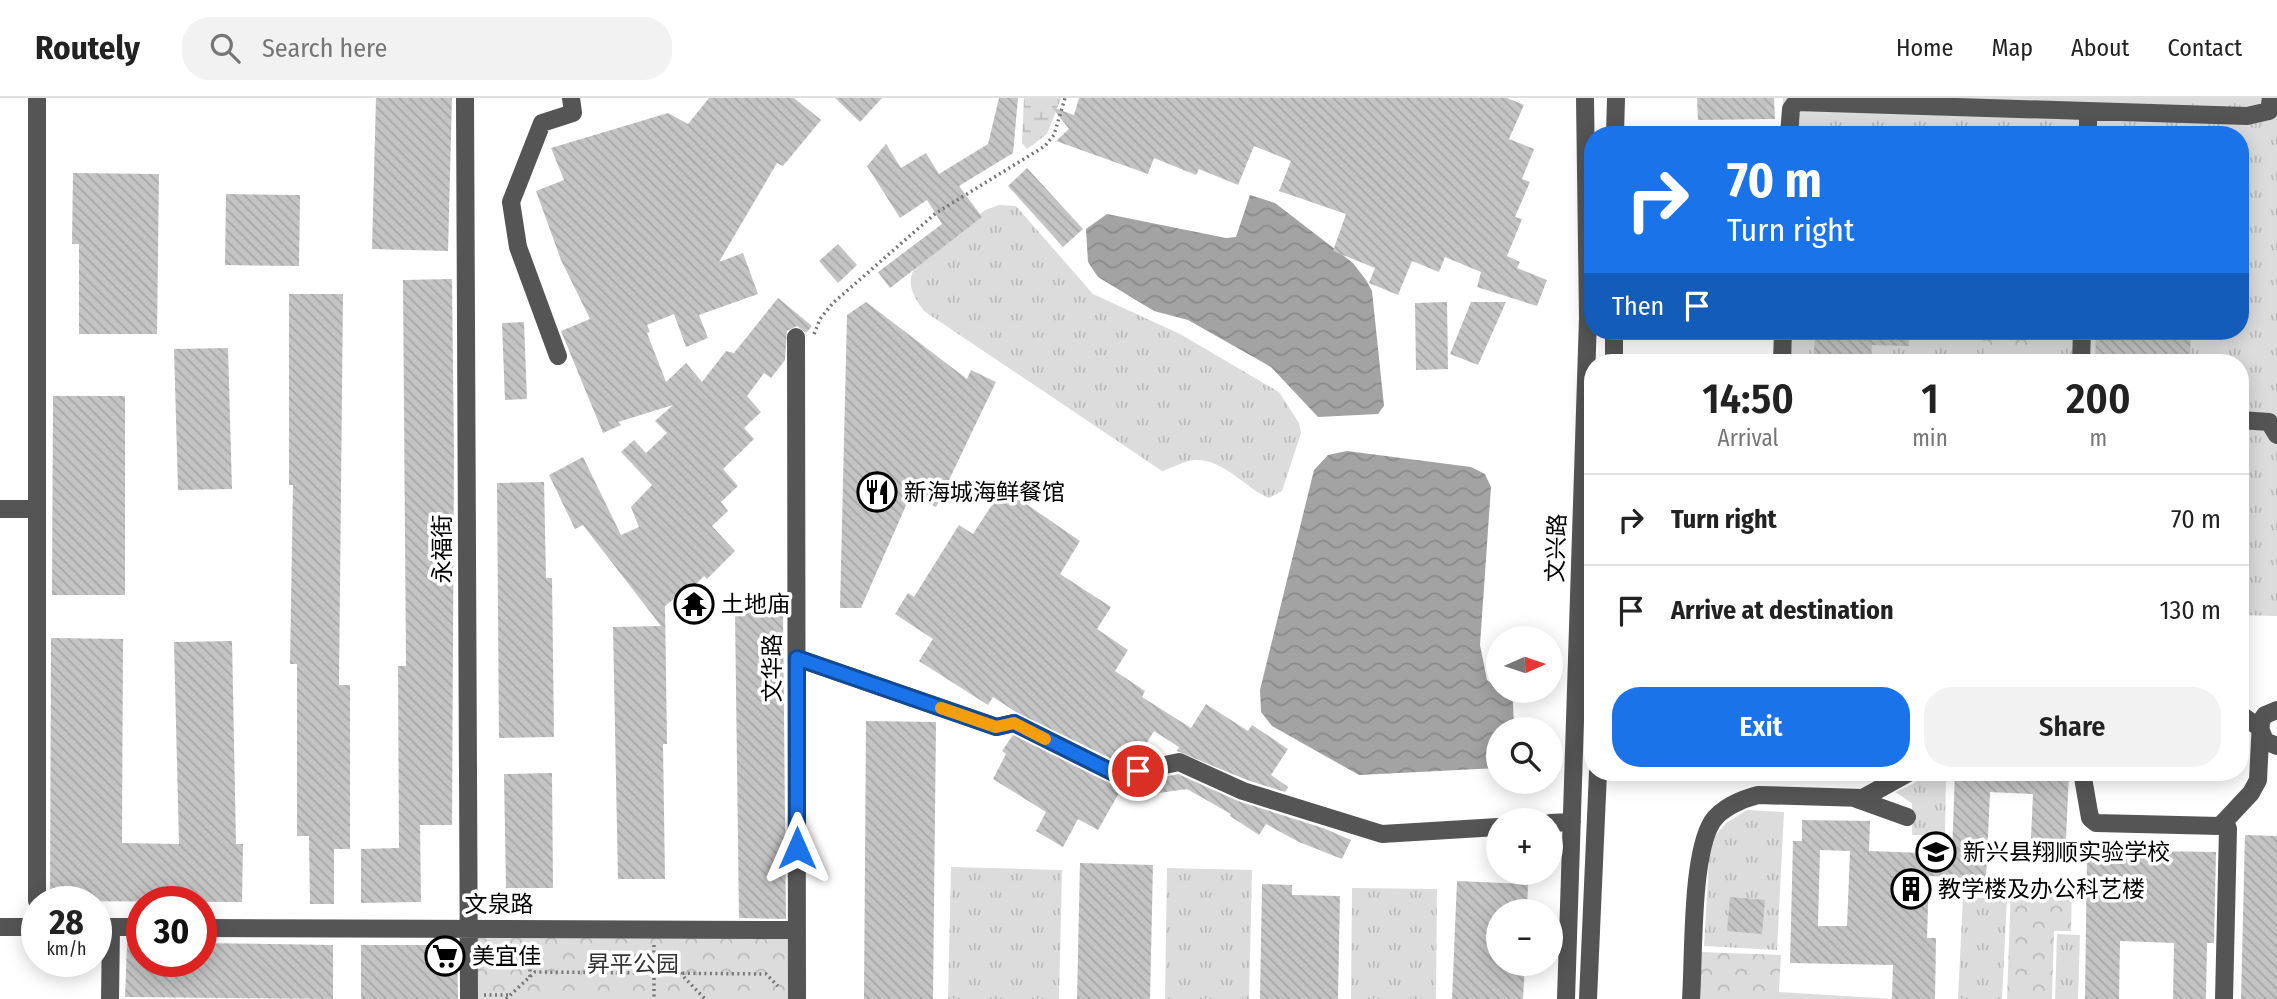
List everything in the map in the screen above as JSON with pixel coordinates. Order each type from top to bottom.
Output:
[{"type":"street","points":[[37,98],[37,886]]},
{"type":"street","name":"永福街","points":[[465,98],[469,997]]},
{"type":"street","points":[[558,356],[518,247],[512,202],[542,123],[573,113],[571,98]]},
{"type":"street","name":"文兴路","points":[[1586,98],[1586,126]]},
{"type":"street","points":[[1615,126],[1616,98]]},
{"type":"street","points":[[1789,126],[1789,118],[1796,102],[2247,116],[2269,111],[2272,98]]},
{"type":"street","points":[[2088,111],[2088,126]]},
{"type":"street","name":"文华路","points":[[796,337],[797,999]]},
{"type":"street","points":[[2249,421],[2269,422],[2277,435]]},
{"type":"street","name":"文兴路","points":[[1566,999],[1584,444]]},
{"type":"street","points":[[0,509],[37,509]]},
{"type":"street","points":[[797,658],[996,727],[1014,723],[1118,775],[1179,762],[1243,791],[1382,834],[1486,828]]},
{"type":"street","points":[[2084,781],[2090,818],[2096,823],[2220,826],[2251,793],[2258,780],[2260,728],[2265,715],[2277,710]]},
{"type":"street","points":[[2249,720],[2260,728],[2265,741],[2277,746]]},
{"type":"street","points":[[1588,999],[1598,781]]},
{"type":"street","points":[[1854,799],[1863,798],[1894,781]]},
{"type":"street","points":[[1691,999],[1700,851],[1713,819],[1741,800],[1758,795],[1820,794],[1854,799],[1907,817]]},
{"type":"street","points":[[2224,999],[2228,829],[2225,821]]},
{"type":"street","points":[[1563,822],[1572,822]]},
{"type":"street","points":[[1571,861],[1594,862]]},
{"type":"street","points":[[0,927],[21,927]]},
{"type":"street","name":"文泉路","points":[[217,928],[797,930]]},
{"type":"street","points":[[108,977],[110,999]]},
{"type":"path","points":[[816,343],[814,336],[820,318],[833,303],[936,213],[1045,146],[1054,135],[1065,98]]},
{"type":"path","points":[[530,929],[530,977]]},
{"type":"path","points":[[654,929],[654,999]]},
{"type":"path","points":[[506,999],[535,972],[766,974],[778,985],[779,992]]},
{"type":"path","points":[[680,973],[705,999]]},
{"type":"path","points":[[469,997],[510,995]]},
{"type":"green space","points":[[1024,98],[1061,98],[1047,134],[1027,149],[1022,143]]},
{"type":"green space","points":[[1783,98],[2277,98],[2277,616],[2249,615],[2249,354],[1778,354],[1779,340],[2249,340],[2249,126],[1782,126]]},
{"type":"green space","points":[[999,205],[1016,206],[1093,294],[1180,334],[1279,392],[1299,423],[1301,433],[1282,491],[1269,498],[1224,468],[1205,461],[1194,460],[1162,471],[924,311],[911,284],[916,265],[985,210]]},
{"type":"green space","points":[[1983,340],[2038,340],[2038,354],[1984,354]]},
{"type":"green space","points":[[1917,781],[1946,781],[1945,835],[1912,835],[1912,803],[1895,792]]},
{"type":"green space","points":[[1747,810],[1784,812],[1777,950],[1704,946],[1710,842],[1726,823]]},
{"type":"green space","points":[[951,867],[1062,870],[1059,999],[948,999]]},
{"type":"green space","points":[[1167,868],[1252,870],[1249,999],[1165,999]]},
{"type":"green space","points":[[2011,885],[2072,887],[2071,931],[2054,931],[2052,999],[2007,999]]},
{"type":"green space","points":[[1352,888],[1437,889],[1436,999],[1351,999]]},
{"type":"green space","points":[[1963,897],[2007,899],[2002,999],[1958,999]]},
{"type":"green space","name":"昇平公园","points":[[470,928],[797,930],[797,999],[469,999]]},
{"type":"green space","points":[[2057,934],[2080,935],[2078,999],[2055,999]]},
{"type":"green space","points":[[1700,952],[1781,955],[1779,992],[1895,999],[1697,999]]},
{"type":"water","points":[[1250,195],[1275,203],[1353,263],[1366,280],[1372,291],[1384,406],[1378,414],[1318,417],[1271,367],[1188,320],[1154,311],[1098,277],[1088,262],[1086,229],[1107,214],[1226,238],[1236,237]]},
{"type":"water","points":[[1347,451],[1471,467],[1485,474],[1491,487],[1480,645],[1486,675],[1486,704],[1513,704],[1514,717],[1486,717],[1486,769],[1359,775],[1272,726],[1261,712],[1260,690],[1314,470],[1328,455]]},
{"type":"building","points":[[376,98],[452,98],[448,251],[372,249]]},
{"type":"building","points":[[709,98],[794,98],[821,120],[783,166],[777,163],[719,262],[743,253],[758,294],[699,315],[708,338],[686,347],[674,314],[647,325],[650,332],[647,333],[666,382],[686,363],[702,382],[726,351],[734,353],[778,298],[812,326],[806,333],[797,326],[787,331],[785,360],[771,378],[764,373],[747,396],[761,412],[744,428],[754,439],[723,469],[738,486],[721,502],[728,511],[712,526],[735,551],[707,579],[704,576],[687,593],[685,590],[665,606],[665,879],[618,879],[613,627],[661,626],[583,525],[575,529],[549,475],[583,457],[621,535],[639,527],[631,507],[652,485],[621,452],[634,440],[646,453],[667,433],[655,421],[673,405],[618,422],[621,425],[603,433],[561,331],[590,319],[561,260],[536,191],[564,180],[551,148],[668,113],[688,124]]},
{"type":"building","points":[[835,98],[882,98],[860,122]]},
{"type":"building","points":[[999,98],[1018,98],[1013,153],[959,186],[982,217],[890,288],[878,272],[942,224],[927,200],[900,218],[867,166],[886,144],[901,168],[926,153],[939,174],[988,144]]},
{"type":"building","points":[[1079,98],[1507,98],[1524,105],[1509,139],[1534,149],[1522,179],[1530,182],[1515,217],[1522,219],[1507,256],[1520,262],[1517,268],[1547,280],[1537,306],[1477,287],[1481,272],[1445,257],[1439,272],[1412,261],[1398,295],[1369,283],[1375,268],[1333,251],[1346,214],[1279,191],[1291,161],[1254,146],[1238,185],[1199,169],[1196,175],[1154,158],[1148,174],[1056,141],[1069,129],[1052,107],[1074,115]]},
{"type":"building","points":[[1697,98],[1774,98],[1775,119],[1698,120]]},
{"type":"building","points":[[1027,168],[1083,229],[1063,247],[1008,186]]},
{"type":"building","points":[[73,173],[159,174],[157,334],[79,334],[79,244],[72,244]]},
{"type":"building","points":[[226,194],[300,195],[299,266],[225,265]]},
{"type":"building","points":[[838,244],[857,265],[838,283],[819,261]]},
{"type":"building","points":[[452,279],[452,825],[420,825],[421,902],[361,903],[361,849],[399,848],[398,666],[406,666],[403,280]]},
{"type":"building","points":[[289,294],[343,294],[339,685],[350,685],[350,849],[334,849],[334,904],[310,904],[309,836],[297,836],[297,664],[290,664],[293,485],[289,485]]},
{"type":"building","name":"新海城海鲜餐馆","points":[[866,302],[967,379],[971,370],[996,382],[936,507],[911,494],[861,608],[840,608],[847,315]]},
{"type":"building","points":[[1447,302],[1448,369],[1416,370],[1415,303]]},
{"type":"building","points":[[1471,302],[1506,302],[1478,365],[1450,354]]},
{"type":"building","points":[[524,322],[527,399],[505,400],[502,323]]},
{"type":"building","points":[[1815,340],[1909,340],[1909,346],[1872,345],[1871,354],[1814,354]]},
{"type":"building","points":[[2096,340],[2191,340],[2190,354],[2095,354]]},
{"type":"building","points":[[228,348],[232,489],[178,490],[174,349]]},
{"type":"building","points":[[53,396],[125,396],[125,595],[52,595]]},
{"type":"building","points":[[544,482],[546,578],[552,578],[554,737],[499,738],[497,483]]},
{"type":"building","points":[[1003,488],[1080,541],[1060,574],[1111,607],[1097,629],[1128,650],[1115,671],[1145,691],[1142,697],[1191,728],[1206,704],[1248,731],[1252,725],[1288,749],[1271,775],[1288,787],[1285,792],[1247,780],[1177,751],[1179,747],[1154,731],[1136,760],[1120,763],[1016,712],[993,697],[988,705],[919,661],[933,639],[895,614],[908,593],[914,597],[959,525],[973,534]]},
{"type":"building","points":[[735,612],[783,612],[786,919],[739,918]]},
{"type":"building","points":[[51,638],[123,639],[122,843],[179,844],[174,642],[232,641],[236,844],[243,844],[242,902],[217,902],[217,886],[126,886],[126,901],[112,901],[112,886],[50,886]]},
{"type":"building","points":[[866,721],[936,722],[933,999],[864,999]]},
{"type":"building","points":[[1013,735],[1113,785],[1123,786],[1098,830],[1078,819],[1063,847],[1036,831],[1046,812],[993,779],[1006,754],[1002,751]]},
{"type":"building","points":[[552,773],[553,888],[506,888],[504,774]]},
{"type":"building","points":[[1178,774],[1238,801],[1323,828],[1351,840],[1342,859],[1299,842],[1266,824],[1259,835],[1230,816],[1231,814],[1187,789],[1138,796],[1136,783]]},
{"type":"building","points":[[1955,781],[2069,781],[2065,861],[2030,859],[2033,794],[1990,792],[1986,879],[1929,876],[1927,938],[1936,938],[1935,999],[1892,999],[1893,965],[1790,963],[1793,841],[1802,841],[1802,820],[1870,821],[1869,851],[1952,854]],"holes":[[[1820,850],[1850,851],[1847,926],[1818,926]]]},
{"type":"building","points":[[2245,835],[2277,836],[2277,999],[2241,999]]},
{"type":"building","points":[[2087,850],[2216,852],[2214,943],[2207,943],[2206,999],[2173,999],[2174,943],[2120,941],[2119,999],[2085,999]]},
{"type":"building","points":[[1080,863],[1153,865],[1150,999],[1077,999]]},
{"type":"building","points":[[1457,881],[1486,882],[1486,885],[1528,885],[1527,899],[1486,899],[1486,976],[1524,976],[1523,999],[1452,999]]},
{"type":"building","points":[[1262,884],[1292,885],[1292,895],[1340,896],[1338,999],[1260,999]]},
{"type":"building","points":[[1730,897],[1765,900],[1762,934],[1727,931]]},
{"type":"building","points":[[217,943],[333,945],[333,999],[125,997],[126,970],[126,977],[217,977]]},
{"type":"building","points":[[361,945],[457,945],[458,999],[361,999]]},
{"type":"slow traffic","points":[[941,708],[996,727],[1014,723],[1045,739]]},
{"type":"place","name":"新海城海鲜餐馆","points":[[877,492]]},
{"type":"place","name":"土地庙","points":[[694,604]]},
{"type":"place","name":"新兴县翔顺实验学校","points":[[1936,852]]},
{"type":"place","name":"教学楼及办公科艺楼","points":[[1911,889]]},
{"type":"place","name":"美宜佳","points":[[445,956]]},
{"type":"route","points":[[797,848],[797,658],[996,727],[1014,723],[1118,775],[1138,771]]}]
